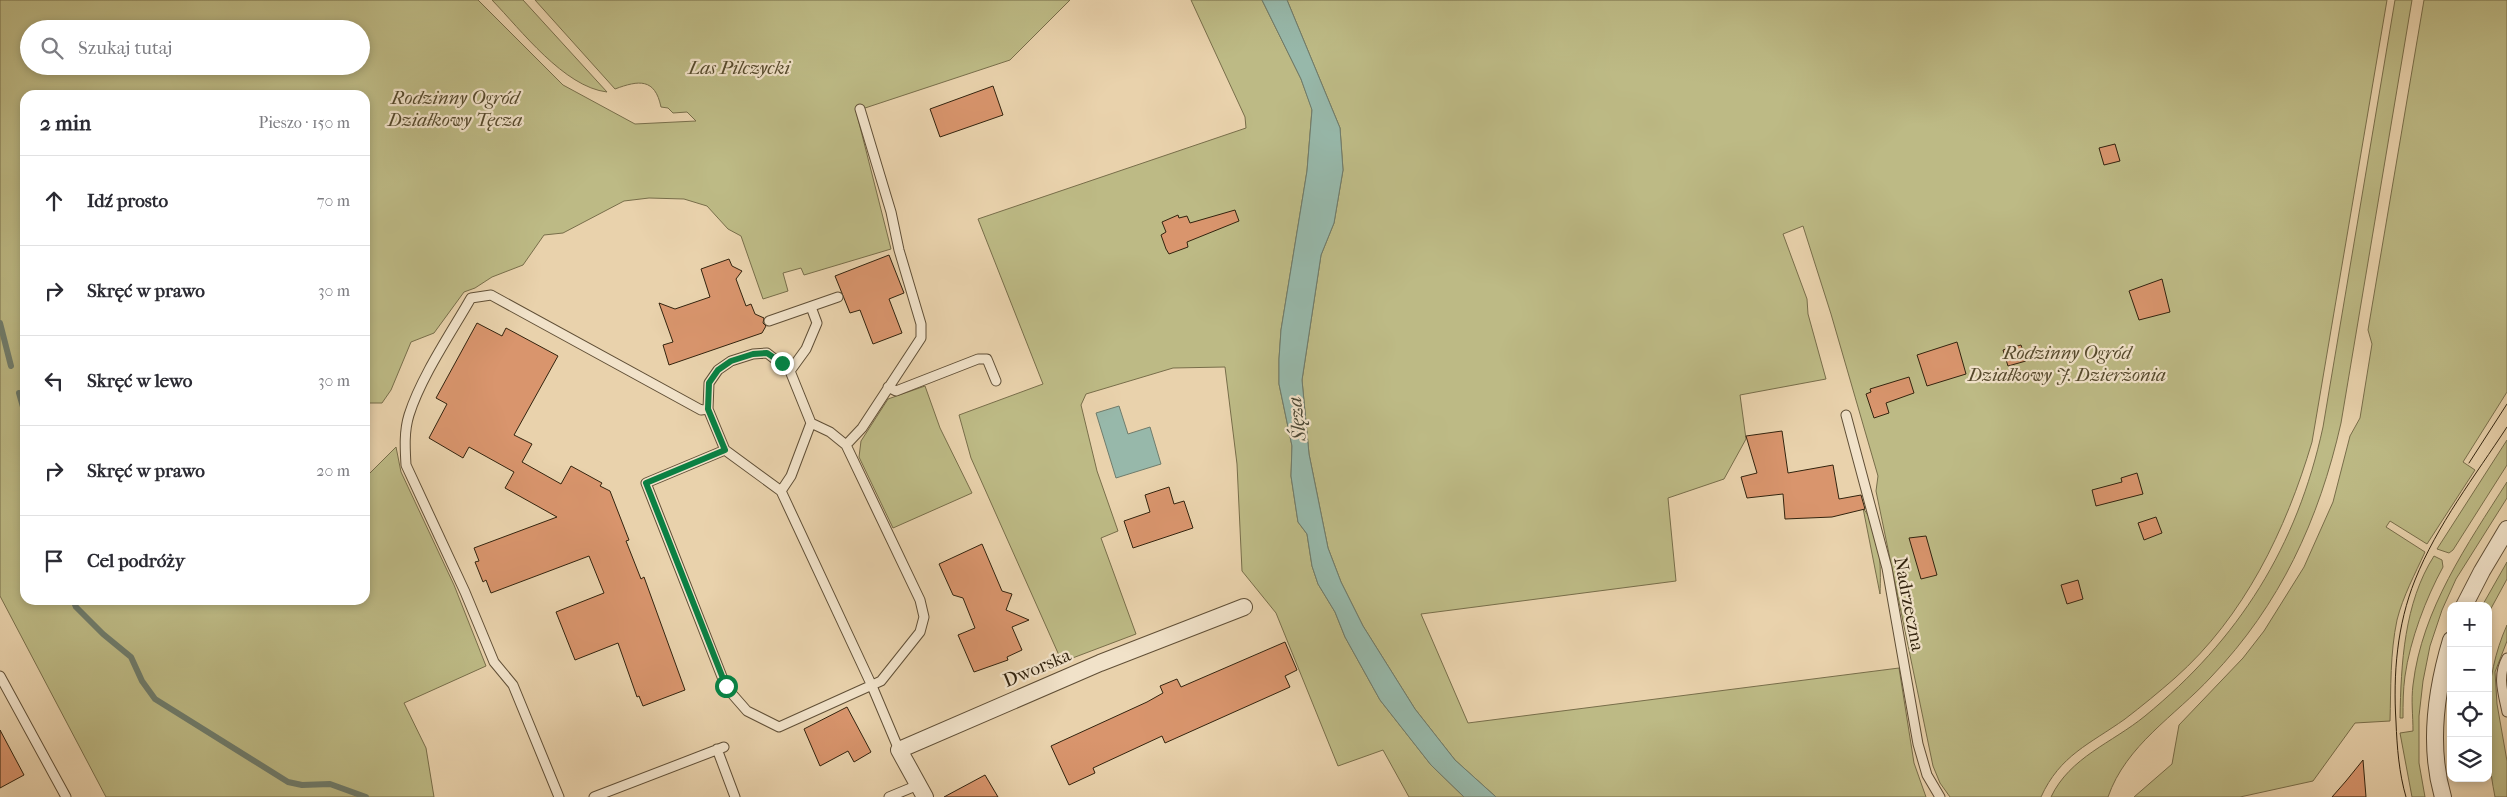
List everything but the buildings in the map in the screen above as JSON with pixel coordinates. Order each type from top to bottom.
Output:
[{"type":"street","points":[[2466,602],[2507,529]]},
{"type":"street","name":"Dworska","points":[[898,750],[1100,662],[1244,607]]},
{"type":"street","points":[[2443,797],[2436,754],[2435,720],[2437,693],[2449,647]]},
{"type":"street","points":[[898,750],[921,791]]},
{"type":"lane","points":[[846,445],[862,428],[921,338],[921,324],[860,110]]},
{"type":"lane","points":[[559,797],[513,686],[494,662],[465,592],[406,465],[405,445],[409,415],[429,371],[471,298],[491,295],[701,410],[708,409]]},
{"type":"lane","points":[[769,321],[838,298]]},
{"type":"lane","points":[[790,372],[806,349],[817,323],[811,306]]},
{"type":"lane","points":[[725,450],[646,483],[726,686],[747,711],[779,727],[872,686],[881,681],[920,632],[924,617],[920,600],[846,445],[830,432],[811,423],[790,372],[767,353],[753,354],[731,361],[718,370],[709,383],[708,409],[725,450],[781,491],[872,686],[898,750]]},
{"type":"lane","points":[[888,387],[896,390],[978,359],[987,359],[996,381]]},
{"type":"lane","name":"Nadrzeczna","points":[[1846,415],[1887,568],[1918,744],[1927,775],[1940,797]]},
{"type":"lane","points":[[781,491],[791,476],[811,423]]},
{"type":"lane","points":[[2507,658],[2502,667],[2501,680],[2507,712]]},
{"type":"lane","points":[[0,676],[66,797]]},
{"type":"lane","points":[[594,797],[721,748],[735,797]]},
{"type":"lane","points":[[889,797],[921,791]]},
{"type":"green space","points":[[0,0],[478,0],[563,85],[635,124],[696,121],[687,112],[673,113],[668,108],[661,107],[655,91],[645,84],[631,84],[615,89],[535,0],[1070,0],[1010,60],[856,111],[891,249],[804,275],[801,268],[783,273],[788,291],[763,299],[741,236],[728,229],[707,206],[684,199],[649,198],[624,201],[563,233],[544,235],[523,265],[492,277],[475,288],[464,292],[434,333],[411,342],[391,390],[382,403],[370,403],[370,90],[20,90],[20,605],[370,605],[370,473],[396,447],[401,472],[454,585],[486,666],[404,703],[426,748],[434,797],[106,797],[0,596]]},
{"type":"green space","points":[[492,0],[523,0],[607,92],[591,88],[559,69]]},
{"type":"green space","points":[[1191,0],[1262,0],[1301,79],[1312,109],[1307,171],[1281,330],[1279,359],[1279,384],[1292,446],[1291,476],[1298,522],[1307,534],[1312,566],[1318,584],[1335,612],[1345,637],[1380,700],[1431,765],[1464,797],[1409,797],[1383,750],[1338,766],[1276,613],[1242,571],[1237,464],[1225,367],[1173,368],[1086,394],[1081,405],[1097,471],[1118,531],[1101,538],[1136,634],[1062,662],[971,458],[959,415],[1043,384],[978,219],[1246,128],[1245,117]]},
{"type":"green space","name":"Rodzinny Ogród Działkowy J. Dzierżonia","points":[[1287,0],[2387,0],[2312,442],[2289,507],[2275,539],[2260,570],[2242,600],[2200,654],[2144,704],[2067,760],[2057,771],[2041,797],[1950,797],[1940,783],[1933,766],[1876,491],[1878,476],[1831,314],[1803,226],[1783,234],[1807,299],[1808,314],[1826,379],[1740,395],[1746,439],[1724,479],[1668,498],[1676,581],[1421,614],[1468,723],[1899,668],[1914,763],[1926,797],[1496,797],[1455,760],[1415,709],[1363,626],[1341,582],[1328,548],[1309,454],[1302,380],[1321,255],[1334,223],[1343,170],[1340,128]]},
{"type":"green space","points":[[2395,0],[2412,0],[2341,423],[2332,459],[2308,527],[2277,591],[2257,621],[2211,677],[2139,746],[2116,779],[2108,797],[2051,797],[2059,783],[2080,761],[2145,716],[2179,686],[2209,655],[2260,588],[2280,551],[2297,512],[2312,471],[2323,427]]},
{"type":"green space","points":[[2424,0],[2507,0],[2507,392],[2463,462],[2475,470],[2427,544],[2390,521],[2386,527],[2425,552],[2406,594],[2397,620],[2392,658],[2390,721],[2355,723],[2313,781],[2240,797],[2134,797],[2172,764],[2179,725],[2243,658],[2264,631],[2304,567],[2333,502],[2350,436],[2360,418],[2372,344],[2368,330]]},
{"type":"green space","points":[[925,386],[940,428],[972,493],[893,528],[859,457],[861,441],[888,399]]},
{"type":"green space","points":[[2507,440],[2507,465],[2453,550],[2449,553],[2437,549]]},
{"type":"green space","points":[[2507,482],[2507,498],[2456,579],[2442,610],[2430,646],[2419,716],[2419,763],[2425,797],[2412,797],[2400,733],[2413,731],[2413,685],[2418,657],[2426,630],[2448,579]]},
{"type":"green space","points":[[1863,508],[1869,517],[1877,538],[1880,561],[1880,594]]},
{"type":"green space","points":[[2434,556],[2442,560],[2443,567],[2425,606],[2407,662],[2404,681],[2403,718],[2400,718],[2403,655],[2410,614],[2424,574]]},
{"type":"green space","points":[[2507,562],[2507,579],[2492,607],[2492,602],[2484,602]]},
{"type":"green space","points":[[2507,625],[2507,641],[2495,672],[2497,704],[2507,761],[2507,797],[2495,797],[2492,781],[2492,673],[2499,645]]},
{"type":"water","name":"Ślęza","points":[[1262,0],[1287,0],[1340,128],[1343,170],[1334,223],[1321,255],[1302,380],[1309,454],[1328,548],[1341,582],[1363,626],[1415,709],[1455,760],[1496,797],[1464,797],[1431,765],[1380,700],[1345,637],[1335,612],[1318,584],[1312,566],[1307,534],[1298,522],[1291,476],[1292,446],[1279,384],[1279,359],[1281,330],[1307,171],[1312,110],[1301,79]]},
{"type":"water","points":[[1119,406],[1128,434],[1150,427],[1161,464],[1116,478],[1096,413]]},
{"type":"waterway","points":[[0,323],[11,366]]},
{"type":"waterway","points":[[75,605],[103,634],[131,657],[142,681],[155,699],[288,782],[302,785],[330,784],[366,797]]},
{"type":"tram line","points":[[2469,463],[2507,404]]},
{"type":"tram line","points":[[2406,797],[2399,760],[2395,704],[2396,668],[2404,614],[2415,580],[2445,520],[2507,427]]},
{"type":"route","points":[[726,686],[646,483],[725,450],[708,409],[709,383],[718,370],[731,361],[753,354],[767,353],[782,363]]},
{"type":"park label","name":"Las Pilczycki","points":[[739,68]]},
{"type":"park label","name":"Rodzinny Ogród Działkowy Tęcza","points":[[455,109]]}]
